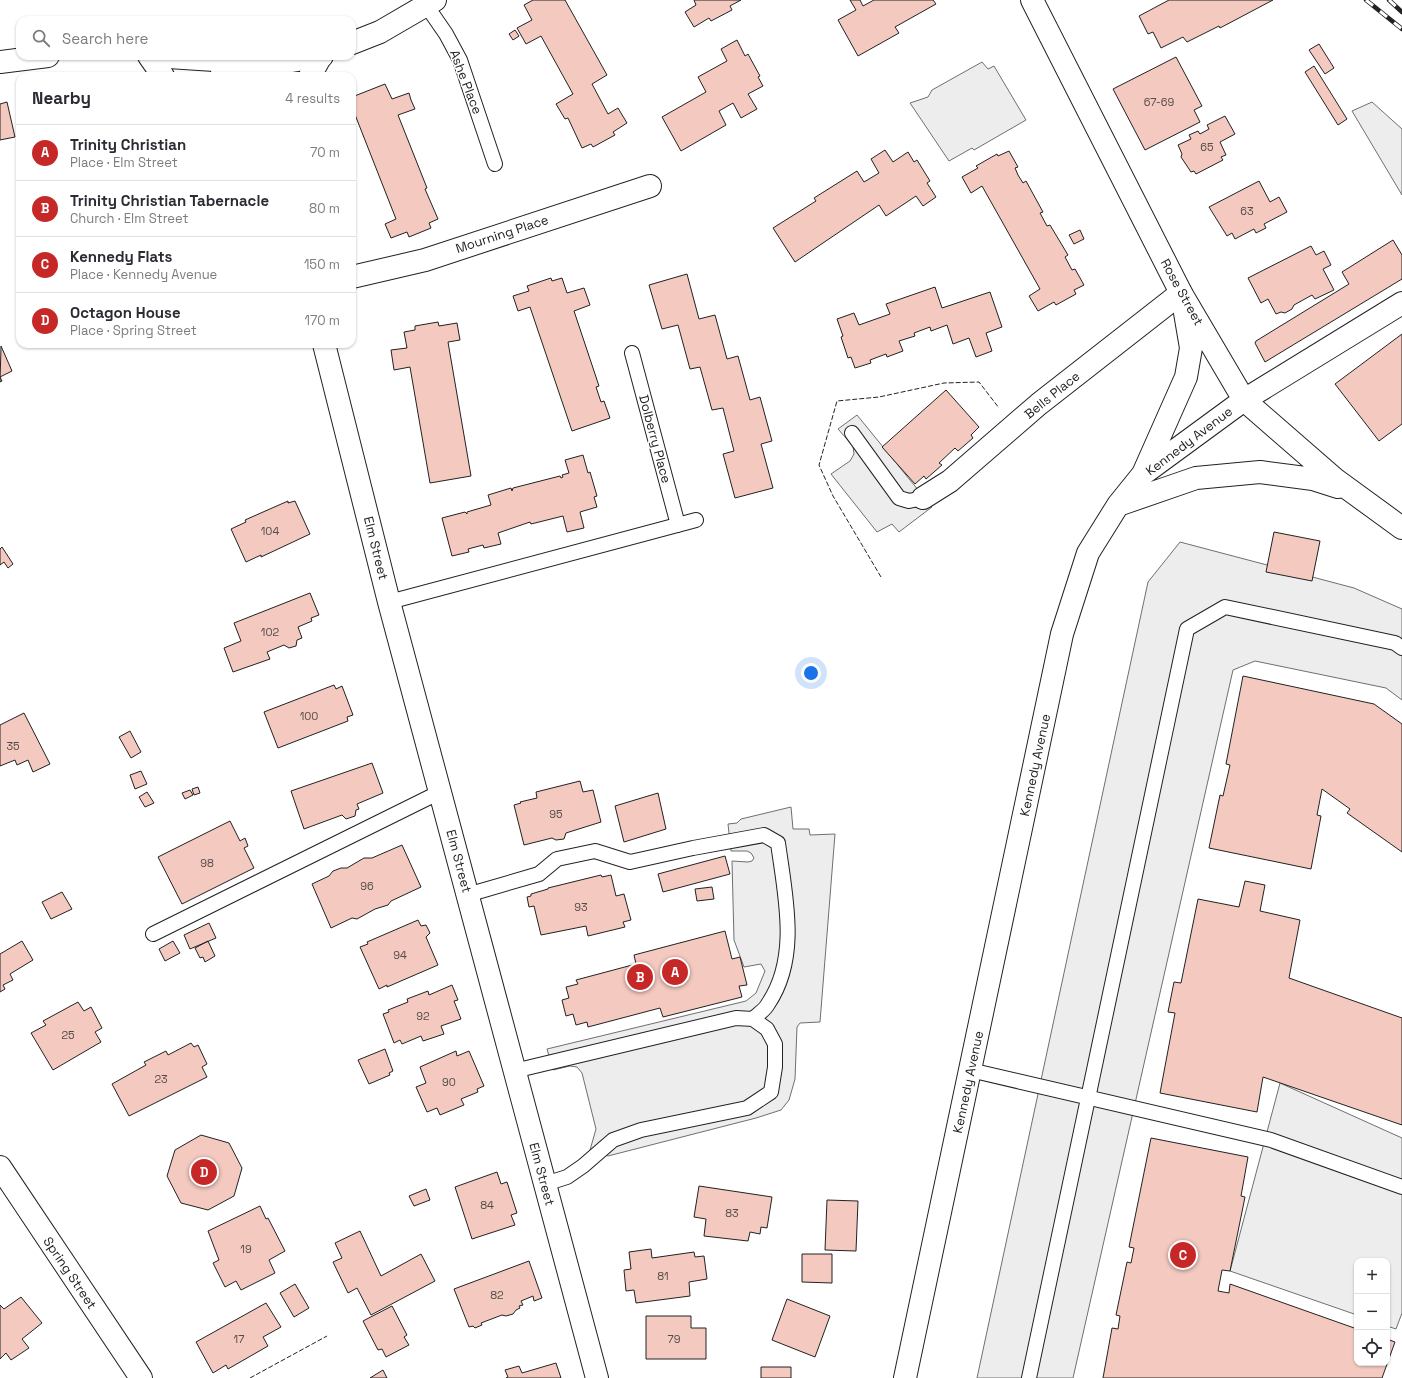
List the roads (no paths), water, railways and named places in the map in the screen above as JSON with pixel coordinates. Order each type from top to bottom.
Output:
[{"type":"street","name":"Rose Street","points":[[1032,0],[1181,292],[1244,400],[1336,480],[1402,528]]},
{"type":"street","points":[[356,41],[380,32],[430,3]]},
{"type":"street","points":[[0,62],[16,60]]},
{"type":"street","points":[[152,60],[160,72]]},
{"type":"street","points":[[177,60],[226,68],[274,64],[298,60]]},
{"type":"street","points":[[312,72],[319,60]]},
{"type":"street","name":"Mourning Place","points":[[356,276],[425,260],[650,186]]},
{"type":"street","points":[[1143,474],[1186,377],[1191,348],[1181,292]]},
{"type":"street","name":"Bells Place","points":[[923,498],[950,481],[1039,404],[1181,292]]},
{"type":"street","name":"Kennedy Avenue","points":[[905,1378],[1062,634],[1088,553],[1118,505],[1143,474],[1244,400],[1402,303]]},
{"type":"street","name":"Elm Street","points":[[325,348],[389,602],[597,1378]]},
{"type":"street","points":[[1118,505],[1196,478],[1260,472],[1313,479],[1352,492]]},
{"type":"street","name":"Spring Street","points":[[0,1167],[141,1378]]},
{"type":"lane","name":"Ashe Place","points":[[430,3],[460,60],[495,164]]},
{"type":"lane","name":"Dolberry Place","points":[[632,352],[678,525]]},
{"type":"lane","points":[[852,433],[899,498],[909,501],[923,498]]},
{"type":"lane","points":[[389,602],[696,520]]},
{"type":"lane","points":[[1029,1378],[1187,629],[1225,607],[1395,643],[1402,648]]},
{"type":"lane","points":[[153,934],[440,792]]},
{"type":"lane","points":[[467,895],[539,874],[557,859],[595,851],[630,862],[693,848],[764,835],[778,843],[788,922],[786,958],[777,988],[768,1006],[753,1019]]},
{"type":"lane","points":[[514,1071],[736,1018],[753,1019],[767,1029],[775,1044],[775,1067],[772,1092],[747,1108],[641,1130],[613,1140],[583,1166],[567,1177],[545,1184]]},
{"type":"lane","points":[[970,1070],[1271,1140],[1402,1187]]},
{"type":"railway","points":[[1366,0],[1402,29]]},
{"type":"railway","points":[[1389,0],[1402,12]]},
{"type":"place","name":"Trinity Christian","points":[[675,972]]},
{"type":"place","name":"Trinity Christian Tabernacle","points":[[640,977]]},
{"type":"place","name":"Octagon House","points":[[204,1172]]},
{"type":"place","name":"Kennedy Flats","points":[[1183,1255]]}]
